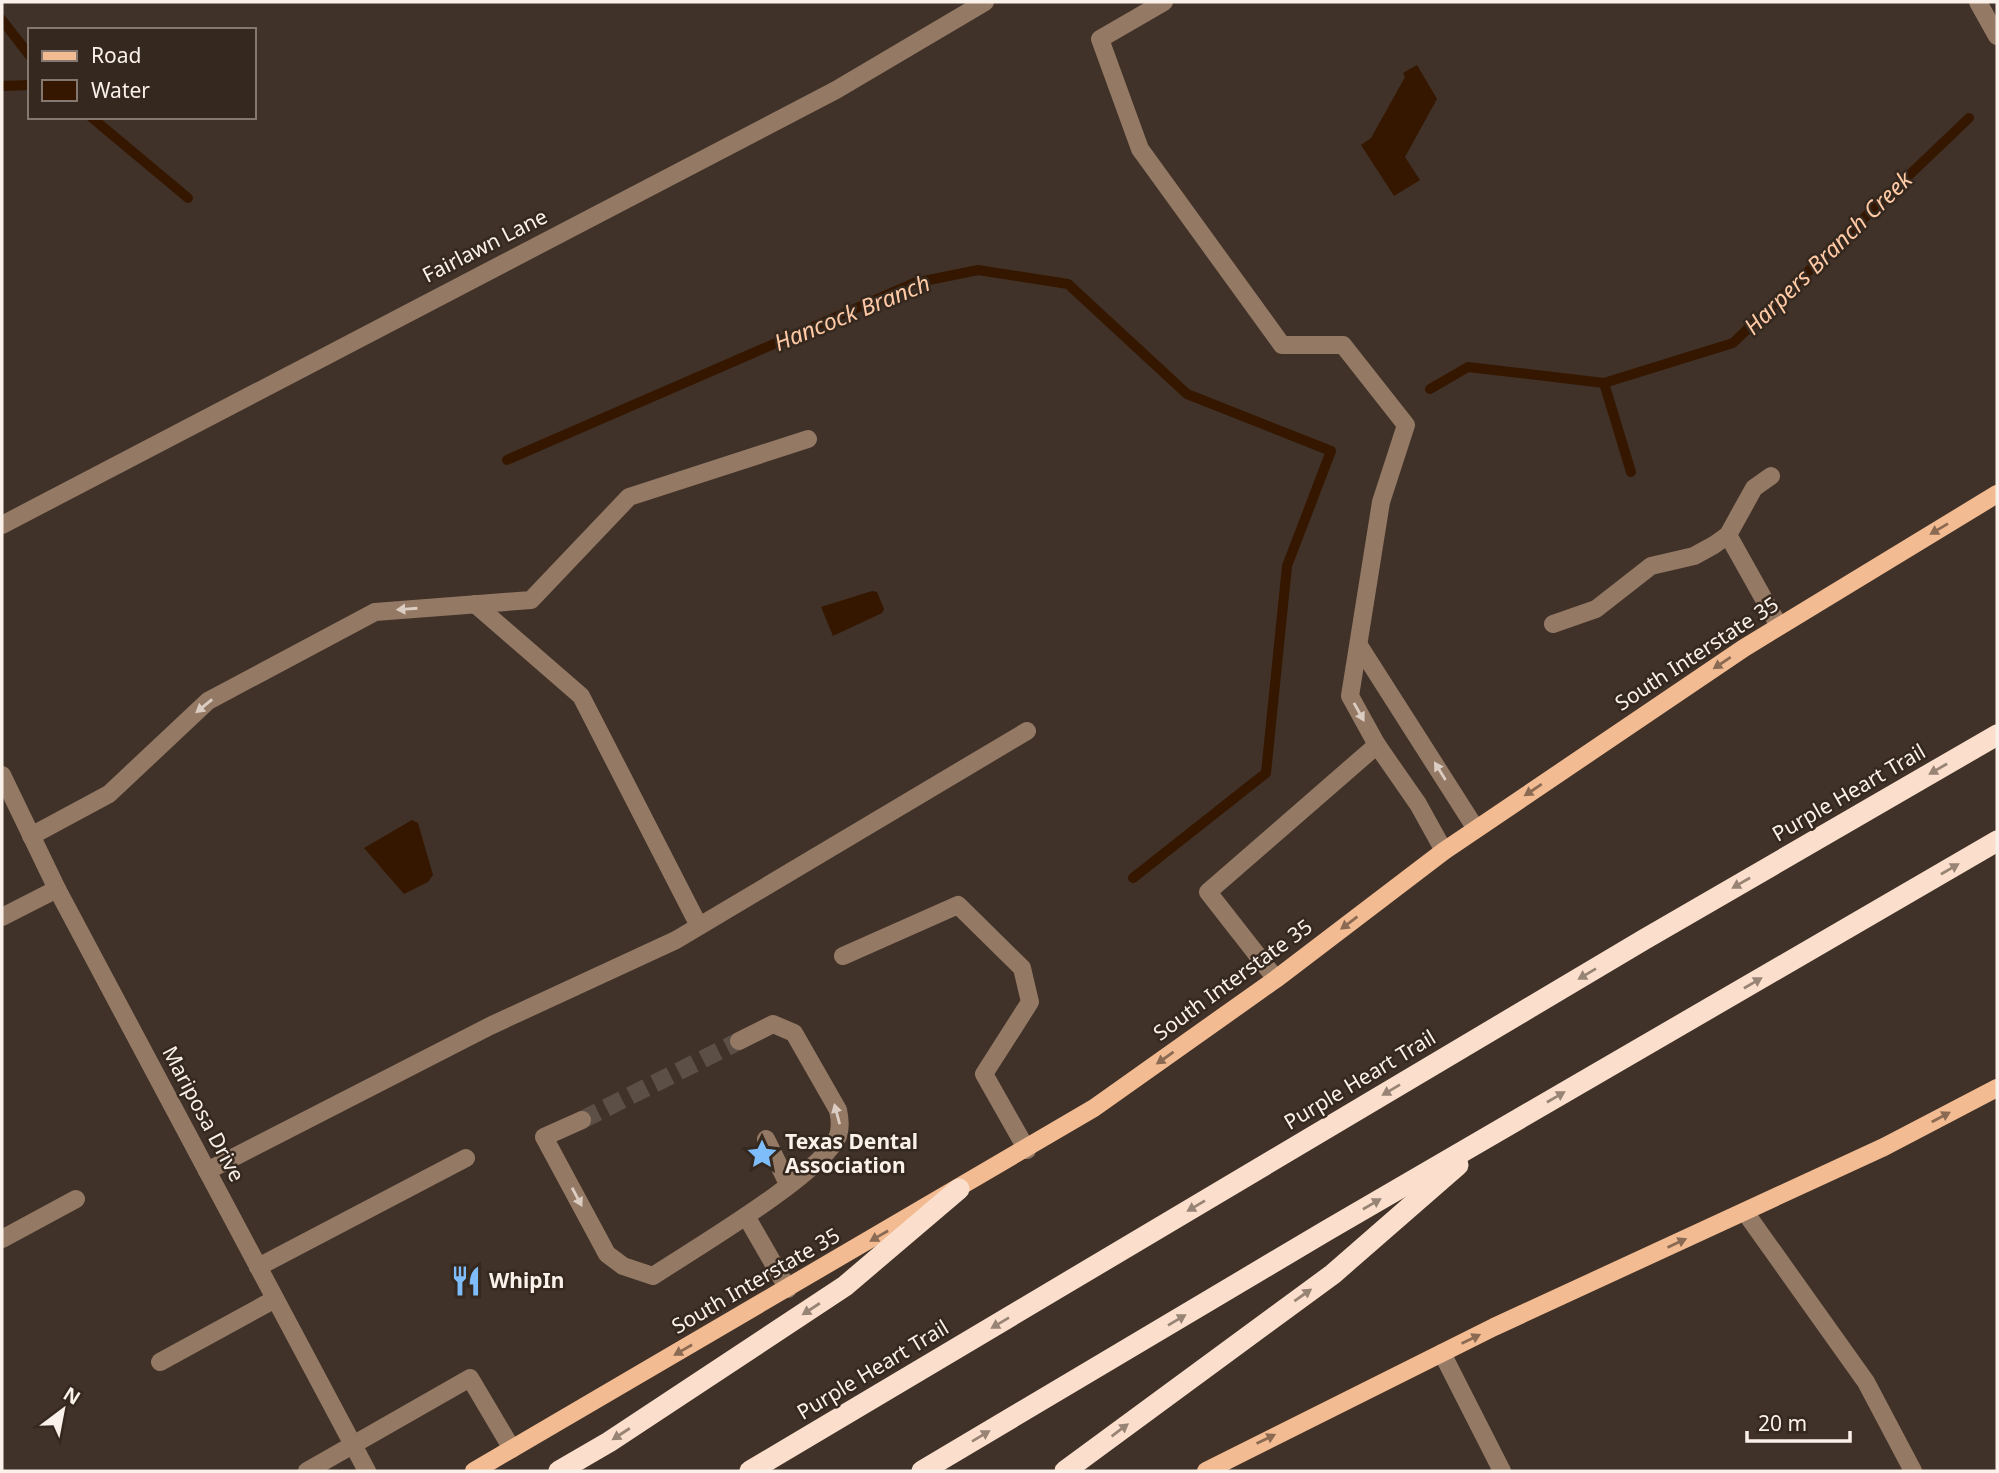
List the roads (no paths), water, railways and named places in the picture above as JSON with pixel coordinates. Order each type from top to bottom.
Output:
[{"type":"highway","name":"Purple Heart Trail","points":[[750,1471],[1645,939],[1997,735]]},
{"type":"highway","points":[[922,1471],[1497,1131],[1997,842]]},
{"type":"highway","points":[[1065,1471],[1333,1274],[1497,1131]]},
{"type":"highway","points":[[559,1471],[845,1286],[960,1189]]},
{"type":"main road","name":"South Interstate 35","points":[[474,1471],[1027,1150],[1094,1108],[1276,979],[1444,850],[1779,626],[1997,494]]},
{"type":"main road","points":[[1206,1471],[1442,1353],[1884,1147],[1997,1088]]},
{"type":"street","name":"Fairlawn Lane","points":[[2,525],[836,90],[985,2]]},
{"type":"street","points":[[1164,2],[1100,39],[1140,149],[1282,345],[1343,345],[1406,425],[1381,502],[1360,647],[1350,696],[1377,745],[1419,804],[1444,850]]},
{"type":"street","points":[[1978,2],[1997,36]]},
{"type":"street","points":[[32,836],[108,794],[208,701],[375,612],[531,600],[629,498],[808,439]]},
{"type":"street","points":[[1553,624],[1596,609],[1651,566],[1694,556],[1728,535],[1754,488],[1771,476]]},
{"type":"street","points":[[1728,535],[1779,626]]},
{"type":"street","points":[[475,604],[581,696],[699,926]]},
{"type":"street","points":[[1360,647],[1476,829]]},
{"type":"street","points":[[207,1171],[490,1026],[699,926],[1027,731]]},
{"type":"street","points":[[1276,979],[1208,891],[1377,745]]},
{"type":"street","name":"Mariposa Drive","points":[[2,775],[57,889],[367,1471]]},
{"type":"street","points":[[2,917],[57,889]]},
{"type":"street","points":[[843,956],[958,905],[1022,968],[1030,1002],[984,1074],[1027,1150]]},
{"type":"street","points":[[582,1120],[544,1138],[607,1254],[623,1266],[653,1276],[746,1216],[817,1164],[837,1138],[841,1123],[838,1110],[794,1033],[773,1024],[739,1041]]},
{"type":"street","points":[[766,1139],[788,1184]]},
{"type":"street","points":[[258,1267],[466,1158]]},
{"type":"street","points":[[2,1239],[76,1199]]},
{"type":"street","points":[[1745,1212],[1866,1382],[1913,1471]]},
{"type":"street","points":[[746,1216],[788,1289]]},
{"type":"street","points":[[160,1362],[275,1299]]},
{"type":"street","points":[[1442,1353],[1502,1471]]},
{"type":"street","points":[[307,1471],[470,1378],[512,1449]]},
{"type":"water","points":[[1417,65],[1437,99],[1405,157],[1420,180],[1394,196],[1361,145],[1371,138],[1405,77],[1403,73]]},
{"type":"water","points":[[872,591],[877,592],[884,609],[882,613],[833,636],[821,607]]},
{"type":"water","points":[[412,820],[418,823],[433,875],[428,882],[404,894],[364,848]]},
{"type":"waterway","points":[[2,20],[28,53]]},
{"type":"waterway","name":"Hancock Branch","points":[[2,86],[28,85]]},
{"type":"waterway","name":"Harpers Branch Creek","points":[[1430,389],[1468,367],[1604,383],[1733,343],[1969,118]]},
{"type":"waterway","name":"Hancock Branch","points":[[93,119],[188,198]]},
{"type":"waterway","name":"Hancock Branch","points":[[507,460],[914,283],[978,270],[1068,284],[1187,394],[1331,451],[1287,566],[1266,773],[1133,878]]},
{"type":"waterway","points":[[1604,383],[1631,472]]},
{"type":"tunnel","points":[[582,1120],[739,1041]]},
{"type":"place","name":"Texas Dental Association","points":[[762,1154]]},
{"type":"place","name":"WhipIn","points":[[466,1281]]}]
